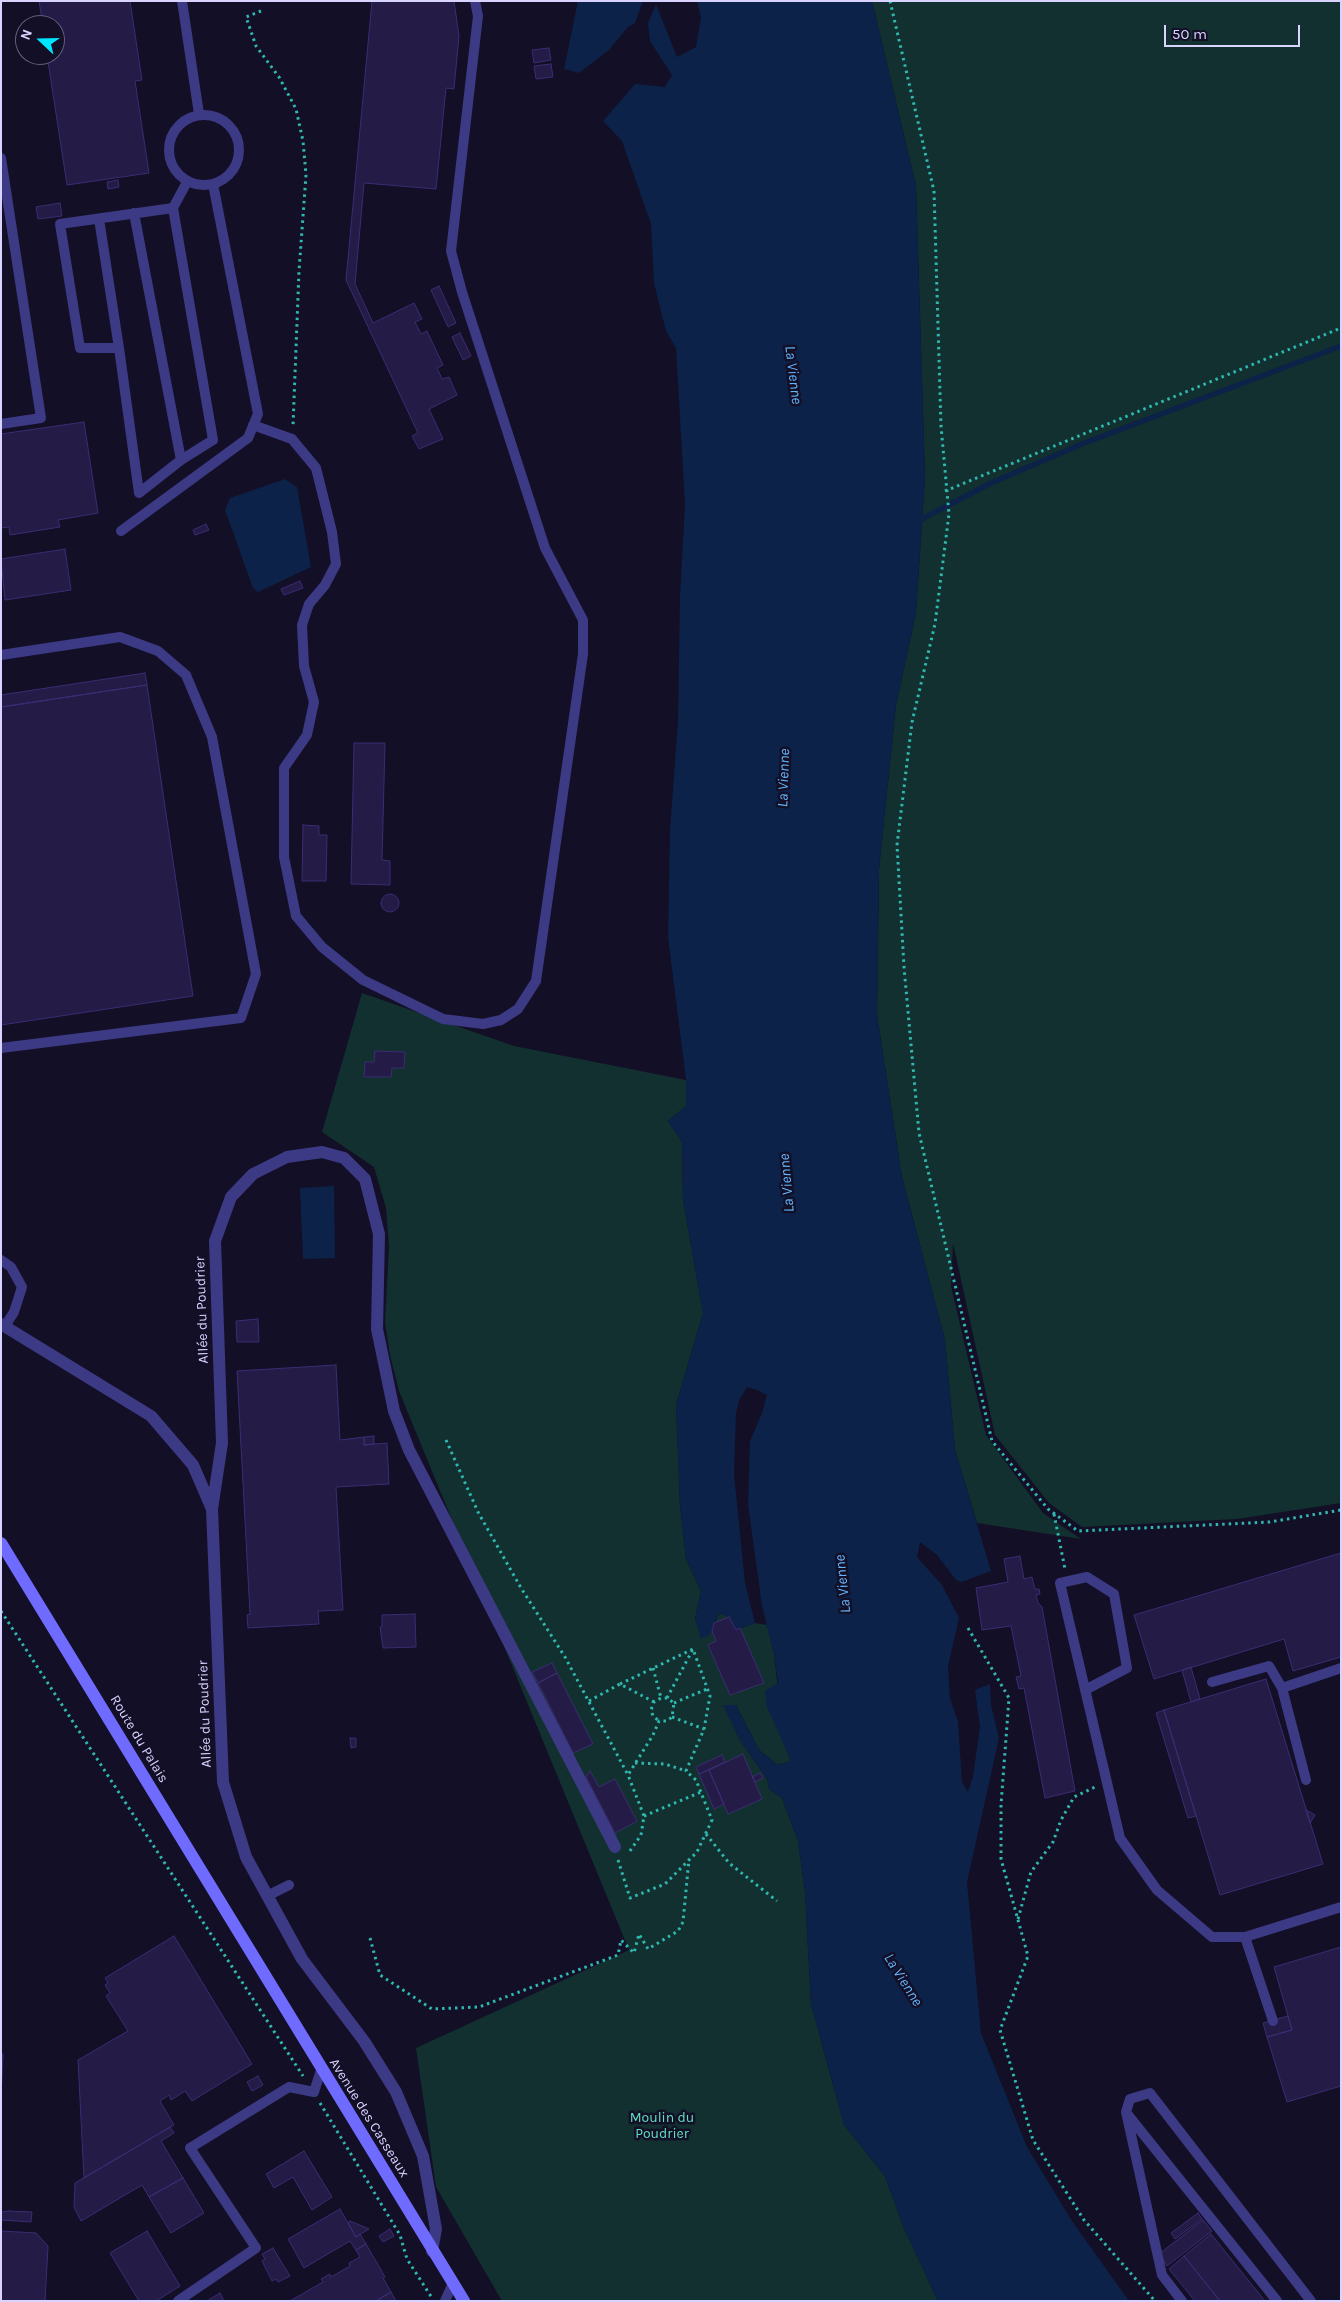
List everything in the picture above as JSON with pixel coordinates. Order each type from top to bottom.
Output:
[{"type":"main road","name":"Route du Palais","points":[[1,1543],[250,1951]]},
{"type":"main road","name":"Avenue des Casseaux","points":[[250,1951],[321,2070],[367,2140],[432,2251],[464,2301]]},
{"type":"street","name":"Allée du Poudrier","points":[[432,2251],[436,2229],[423,2156],[396,2092],[364,2041],[302,1960],[246,1857],[223,1782],[212,1509],[222,1443],[215,1241],[231,1197],[253,1174],[287,1157],[322,1152],[344,1158],[365,1179],[379,1234],[377,1329],[394,1411],[406,1442],[615,1847]]},
{"type":"street","points":[[3,1325],[151,1416],[194,1465],[212,1509]]},
{"type":"lane","points":[[182,1],[199,114]]},
{"type":"lane","points":[[253,426],[292,439],[316,468],[332,532],[336,564],[325,585],[308,604],[302,625],[304,666],[314,702],[308,735],[284,768],[284,856],[296,916],[322,947],[363,980],[443,1019],[483,1024],[501,1020],[518,1009],[536,981],[582,654],[583,620],[545,548],[462,292],[451,251],[478,16],[475,1]]},
{"type":"lane","points":[[199,114],[220,118],[235,133],[239,153],[231,173],[213,184],[187,182],[171,166],[168,144],[179,124],[199,114]]},
{"type":"lane","points":[[1,158],[41,418],[1,424]]},
{"type":"lane","points":[[99,219],[139,493],[181,460],[213,440],[173,208],[187,182]]},
{"type":"lane","points":[[121,531],[248,438],[258,414],[213,184]]},
{"type":"lane","points":[[118,348],[80,348],[60,224],[173,208]]},
{"type":"lane","points":[[134,213],[181,460]]},
{"type":"lane","points":[[1,655],[120,638],[158,651],[186,675],[212,736],[256,974],[241,1018],[1,1048]]},
{"type":"lane","points":[[1,1260],[11,1267],[22,1287],[14,1312],[3,1325]]},
{"type":"lane","points":[[1085,1690],[1127,1668],[1114,1594],[1087,1577],[1060,1583],[1085,1690],[1107,1781],[1120,1838],[1157,1890],[1212,1937],[1246,1937],[1341,1908]]},
{"type":"lane","points":[[1212,1682],[1269,1666],[1282,1688],[1306,1780]]},
{"type":"lane","points":[[1282,1688],[1341,1668]]},
{"type":"lane","points":[[267,1896],[289,1885]]},
{"type":"lane","points":[[1246,1937],[1273,2021]]},
{"type":"lane","points":[[178,2301],[256,2248],[190,2148],[289,2087],[314,2092],[321,2070]]},
{"type":"lane","points":[[1182,2301],[1162,2275],[1126,2112],[1130,2099],[1150,2093],[1311,2301]]},
{"type":"lane","points":[[1126,2112],[1277,2301]]},
{"type":"lane","points":[[445,2301],[453,2283]]},
{"type":"path","points":[[890,1],[934,191],[941,426],[945,491],[949,514],[935,624],[912,722],[897,846],[904,967],[920,1133],[992,1440],[1054,1513],[1078,1531],[1270,1522],[1341,1510]]},
{"type":"path","points":[[261,11],[246,17],[256,46],[279,77],[296,109],[303,142],[306,175],[299,271],[292,439]]},
{"type":"path","points":[[945,491],[1341,328]]},
{"type":"path","points":[[446,1440],[478,1512],[521,1588],[565,1657],[628,1775],[644,1816],[641,1835],[620,1867]]},
{"type":"path","points":[[1054,1513],[1062,1545],[1066,1582]]},
{"type":"path","points":[[1,1611],[314,2092],[400,2235],[407,2259],[433,2301]]},
{"type":"path","points":[[968,1628],[1009,1698],[1001,1804],[1001,1859],[1028,1956],[1000,2030],[1033,2140],[1084,2220],[1156,2301]]},
{"type":"path","points":[[589,1701],[693,1649]]},
{"type":"path","points":[[686,1771],[704,1729],[710,1696],[693,1649]]},
{"type":"path","points":[[667,1698],[693,1649]]},
{"type":"path","points":[[653,1668],[661,1698]]},
{"type":"path","points":[[620,1684],[654,1702]]},
{"type":"path","points":[[674,1703],[707,1689]]},
{"type":"path","points":[[661,1698],[667,1698],[674,1703],[672,1716],[667,1721],[659,1720],[653,1716],[651,1710],[654,1702],[661,1698]]},
{"type":"path","points":[[672,1716],[704,1729]]},
{"type":"path","points":[[628,1775],[653,1735],[659,1720]]},
{"type":"path","points":[[615,1847],[630,1898],[665,1884],[697,1852],[712,1820],[696,1780],[686,1771],[665,1764],[635,1763]]},
{"type":"path","points":[[1018,1919],[1031,1872],[1053,1842],[1060,1820],[1074,1797],[1107,1781]]},
{"type":"path","points":[[644,1816],[701,1792]]},
{"type":"path","points":[[706,1834],[729,1863],[777,1901]]},
{"type":"path","points":[[370,1938],[380,1975],[432,2009],[479,2007],[618,1955],[621,1940],[634,1953],[639,1934],[648,1949],[678,1931],[683,1922],[689,1860]]},
{"type":"green space","points":[[872,1],[1341,1],[1341,1503],[1237,1519],[1082,1527],[1049,1503],[995,1435],[953,1243],[951,1286],[986,1435],[1043,1513],[1081,1539],[977,1523],[955,1450],[945,1340],[902,1177],[877,1015],[879,869],[896,705],[916,613],[925,477],[916,186]]},
{"type":"green space","name":"Moulin du Poudrier","points":[[362,993],[514,1046],[686,1080],[686,1106],[668,1121],[682,1142],[683,1200],[703,1313],[676,1405],[680,1506],[686,1559],[701,1591],[695,1619],[712,1631],[719,1613],[729,1617],[736,1630],[755,1623],[767,1625],[774,1654],[784,1744],[791,1761],[778,1765],[759,1750],[736,1705],[724,1706],[740,1740],[767,1779],[769,1789],[782,1798],[798,1841],[805,1892],[811,2004],[844,2125],[885,2176],[903,2226],[938,2301],[502,2301],[436,2187],[416,2048],[629,1950],[399,1391],[390,1355],[385,1322],[389,1247],[386,1208],[374,1167],[322,1132]]},
{"type":"water","points":[[578,1],[643,1],[635,23],[628,27],[609,50],[579,73],[564,69]]},
{"type":"water","name":"La Vienne","points":[[697,1],[872,1],[916,186],[925,477],[916,613],[896,705],[879,869],[877,1015],[902,1177],[945,1340],[955,1450],[991,1571],[962,1582],[956,1580],[937,1555],[920,1542],[917,1557],[942,1585],[959,1618],[948,1666],[950,1698],[958,1722],[962,1782],[968,1792],[973,1776],[980,1727],[975,1690],[990,1684],[991,1705],[999,1738],[967,1882],[981,2033],[1027,2147],[1072,2221],[1129,2301],[938,2301],[903,2226],[885,2176],[844,2125],[811,2004],[805,1892],[798,1841],[782,1798],[769,1789],[767,1779],[740,1740],[723,1705],[736,1705],[759,1750],[778,1765],[791,1761],[767,1707],[765,1691],[778,1683],[774,1654],[762,1606],[748,1505],[750,1441],[762,1413],[767,1395],[747,1387],[739,1401],[736,1413],[734,1474],[745,1583],[755,1623],[736,1630],[729,1617],[719,1613],[710,1635],[701,1639],[695,1619],[701,1591],[686,1559],[680,1506],[676,1405],[703,1313],[683,1200],[682,1142],[668,1121],[686,1106],[686,1080],[668,937],[670,830],[678,721],[680,597],[685,504],[676,348],[666,331],[654,283],[651,224],[622,141],[603,121],[635,84],[665,87],[672,75],[650,41],[648,23],[656,4],[677,57],[696,47],[701,18]]},
{"type":"water","points":[[285,479],[297,487],[311,567],[258,592],[253,588],[225,510],[230,498]]},
{"type":"water","points":[[334,1186],[335,1258],[303,1259],[300,1188]]},
{"type":"building","points":[[39,1],[130,1],[142,80],[135,81],[149,173],[67,185],[49,65],[65,65],[65,15],[41,15]]},
{"type":"building","points":[[372,1],[454,1],[459,36],[454,89],[446,88],[436,189],[364,183],[355,284],[373,323],[414,303],[422,319],[415,322],[421,334],[427,331],[443,365],[437,368],[442,379],[449,377],[457,395],[429,409],[443,439],[419,449],[412,436],[418,433],[346,280]]},
{"type":"building","points":[[549,48],[551,60],[534,63],[532,50]]},
{"type":"building","points":[[551,64],[553,77],[536,79],[534,66]]},
{"type":"building","points":[[118,180],[119,187],[108,189],[107,182]]},
{"type":"building","points":[[60,203],[62,216],[38,219],[36,207]]},
{"type":"building","points":[[439,286],[456,323],[448,327],[431,290]]},
{"type":"building","points":[[460,333],[471,356],[463,360],[452,337]]},
{"type":"building","points":[[84,422],[98,513],[58,520],[60,527],[10,535],[9,527],[1,528],[1,434]]},
{"type":"building","points":[[206,524],[209,530],[195,535],[193,530]]},
{"type":"building","points":[[65,549],[71,590],[5,600],[1,559]]},
{"type":"building","points":[[300,581],[303,588],[284,595],[281,589]]},
{"type":"building","points":[[145,673],[147,685],[1,707],[1,695]]},
{"type":"building","points":[[147,685],[193,996],[1,1025],[1,707]]},
{"type":"building","points":[[354,743],[385,743],[382,860],[390,861],[390,885],[351,884]]},
{"type":"building","points":[[303,825],[319,826],[319,835],[327,835],[326,881],[302,881]]},
{"type":"building","points":[[390,894],[396,897],[399,903],[396,909],[390,912],[384,909],[381,903],[384,897]]},
{"type":"building","points":[[375,1051],[405,1052],[404,1068],[392,1068],[391,1077],[364,1077],[365,1062],[374,1062]]},
{"type":"building","points":[[258,1319],[259,1342],[237,1342],[236,1321]]},
{"type":"building","points":[[336,1365],[340,1440],[364,1437],[364,1445],[387,1443],[389,1484],[336,1487],[343,1610],[318,1611],[319,1624],[248,1628],[247,1615],[250,1614],[237,1371]]},
{"type":"building","points":[[374,1436],[374,1444],[364,1445],[364,1437]]},
{"type":"building","points":[[1341,1553],[1341,1657],[1293,1671],[1284,1639],[1154,1679],[1134,1615]]},
{"type":"building","points":[[1020,1556],[1024,1579],[1032,1577],[1035,1589],[1039,1589],[1040,1594],[1036,1595],[1038,1603],[1042,1607],[1075,1791],[1045,1798],[1024,1688],[1019,1689],[1016,1677],[1021,1676],[1011,1626],[982,1630],[976,1588],[1008,1582],[1004,1559]]},
{"type":"building","points":[[415,1614],[416,1647],[383,1648],[380,1627],[382,1627],[382,1615]]},
{"type":"building","points":[[729,1617],[736,1630],[740,1628],[764,1683],[730,1695],[708,1645],[716,1641],[712,1631],[714,1623]]},
{"type":"building","points":[[552,1663],[557,1673],[538,1683],[532,1672]]},
{"type":"building","points":[[1191,1667],[1200,1699],[1191,1702],[1182,1670]]},
{"type":"building","points":[[557,1673],[593,1744],[573,1753],[538,1683]]},
{"type":"building","points":[[1266,1679],[1323,1864],[1220,1895],[1164,1710]]},
{"type":"building","points":[[1164,1710],[1196,1816],[1188,1818],[1156,1713]]},
{"type":"building","points":[[350,1738],[356,1738],[356,1747],[351,1748]]},
{"type":"building","points":[[743,1754],[762,1799],[728,1814],[709,1770]]},
{"type":"building","points":[[722,1755],[725,1762],[699,1774],[696,1767]]},
{"type":"building","points":[[709,1770],[724,1804],[714,1809],[699,1774]]},
{"type":"building","points":[[590,1771],[599,1787],[615,1779],[637,1821],[615,1833],[586,1777]]},
{"type":"building","points":[[760,1773],[763,1778],[755,1782],[752,1777]]},
{"type":"building","points":[[1306,1810],[1315,1815],[1310,1823]]},
{"type":"building","points":[[174,1936],[252,2064],[192,2101],[185,2091],[171,2100],[169,2095],[160,2101],[174,2125],[84,2178],[78,2060],[128,2031],[106,1996],[110,1993],[105,1985],[108,1983],[105,1978]]},
{"type":"building","points":[[1341,1947],[1341,2086],[1287,2102],[1267,2037],[1292,2030],[1274,1967]]},
{"type":"building","points":[[1288,2016],[1292,2030],[1267,2037],[1263,2023]]},
{"type":"building","points":[[1,2054],[3,2054],[1,2099]]},
{"type":"building","points":[[258,2076],[263,2085],[252,2091],[247,2082]]},
{"type":"building","points":[[170,2127],[174,2133],[161,2141],[183,2178],[149,2197],[142,2185],[81,2221],[74,2207],[75,2183]]},
{"type":"building","points":[[304,2151],[332,2197],[312,2210],[293,2177],[274,2188],[266,2174]]},
{"type":"building","points":[[183,2178],[204,2213],[171,2233],[149,2197]]},
{"type":"building","points":[[340,2209],[356,2237],[360,2234],[366,2244],[356,2250],[350,2241],[304,2268],[288,2239]]},
{"type":"building","points":[[1,2212],[32,2212],[31,2222],[1,2220]]},
{"type":"building","points":[[1198,2213],[1202,2219],[1175,2239],[1171,2233]]},
{"type":"building","points":[[1203,2220],[1212,2231],[1167,2266],[1159,2254]]},
{"type":"building","points":[[350,2221],[369,2229],[356,2237],[348,2223]]},
{"type":"building","points":[[390,2229],[394,2236],[383,2242],[379,2236]]},
{"type":"building","points":[[1,2231],[36,2233],[48,2246],[45,2301],[1,2301]]},
{"type":"building","points":[[147,2231],[180,2286],[156,2301],[139,2301],[110,2253]]},
{"type":"building","points":[[1211,2234],[1265,2301],[1220,2301],[1184,2256]]},
{"type":"building","points":[[366,2244],[385,2277],[383,2278],[391,2292],[376,2301],[290,2301],[323,2282],[321,2279],[330,2274],[331,2277],[350,2266],[349,2263],[360,2257],[356,2250]]},
{"type":"building","points":[[273,2248],[290,2276],[278,2282],[276,2279],[272,2281],[262,2261],[265,2259],[262,2254]]},
{"type":"building","points":[[1184,2256],[1220,2301],[1195,2301],[1169,2269]]},
{"type":"building","points":[[391,2292],[396,2301],[376,2301]]},
{"type":"building","points":[[220,2293],[224,2301],[207,2301]]},
{"type":"waterway","points":[[918,521],[991,483],[1082,444],[1341,346]]}]
